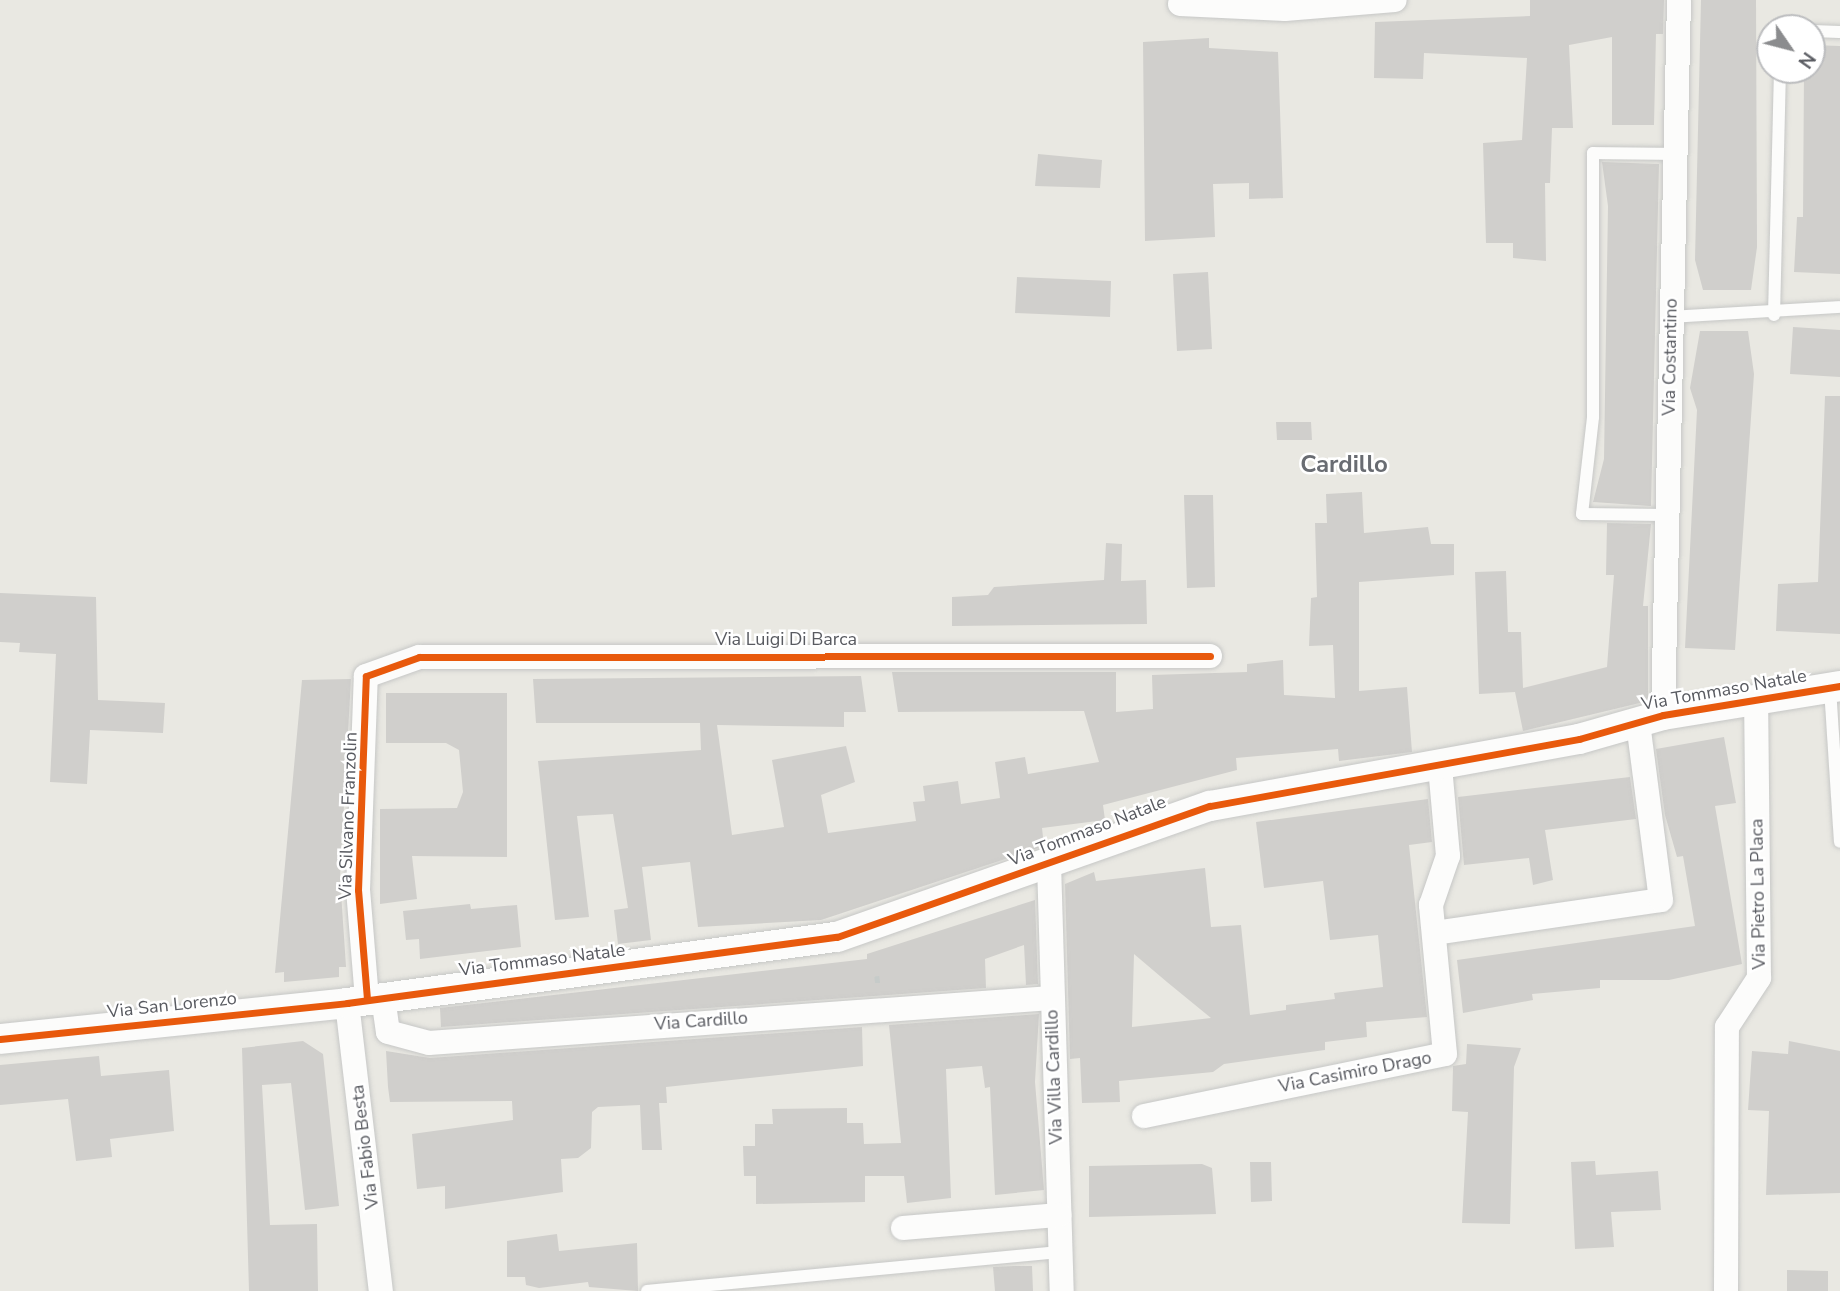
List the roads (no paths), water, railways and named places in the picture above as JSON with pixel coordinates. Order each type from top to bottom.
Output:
[{"type":"street","points":[[1180,4],[1285,9],[1395,0]]},
{"type":"street","name":"Via Costantino","points":[[1650,718],[1666,515],[1679,0]]},
{"type":"street","name":"Via Luigi Di Barca","points":[[366,676],[419,657],[1210,656]]},
{"type":"street","name":"Via Silvano Franzolin","points":[[366,676],[358,890],[366,1000]]},
{"type":"street","name":"Via Tommaso Natale","points":[[366,1000],[837,937],[1199,808],[1440,766],[1650,718],[1756,698],[1835,687]]},
{"type":"street","name":"Via Pietro La Placa","points":[[1726,1291],[1727,1027],[1759,978],[1756,698]]},
{"type":"street","points":[[1435,933],[1661,900],[1650,718]]},
{"type":"street","name":"Via Casimiro Drago","points":[[1144,1116],[1444,1054],[1431,905],[1448,856],[1440,766]]},
{"type":"street","name":"Via Villa Cardillo","points":[[1049,863],[1062,1291]]},
{"type":"street","name":"Via Cardillo","points":[[366,1000],[388,1032],[429,1043],[1051,998]]},
{"type":"street","name":"Via San Lorenzo","points":[[0,1039],[366,1000]]},
{"type":"street","name":"Via Fabio Besta","points":[[366,1000],[381,1291]]},
{"type":"street","points":[[903,1228],[1059,1215]]},
{"type":"lane","points":[[1774,315],[1780,84]]},
{"type":"lane","points":[[1666,515],[1582,514],[1594,417],[1593,153],[1675,154]]},
{"type":"lane","points":[[1671,317],[1774,315],[1840,307]]},
{"type":"lane","points":[[1835,687],[1840,842]]},
{"type":"lane","points":[[647,1291],[1061,1252]]},
{"type":"district","name":"Cardillo","points":[[1344,465]]}]
